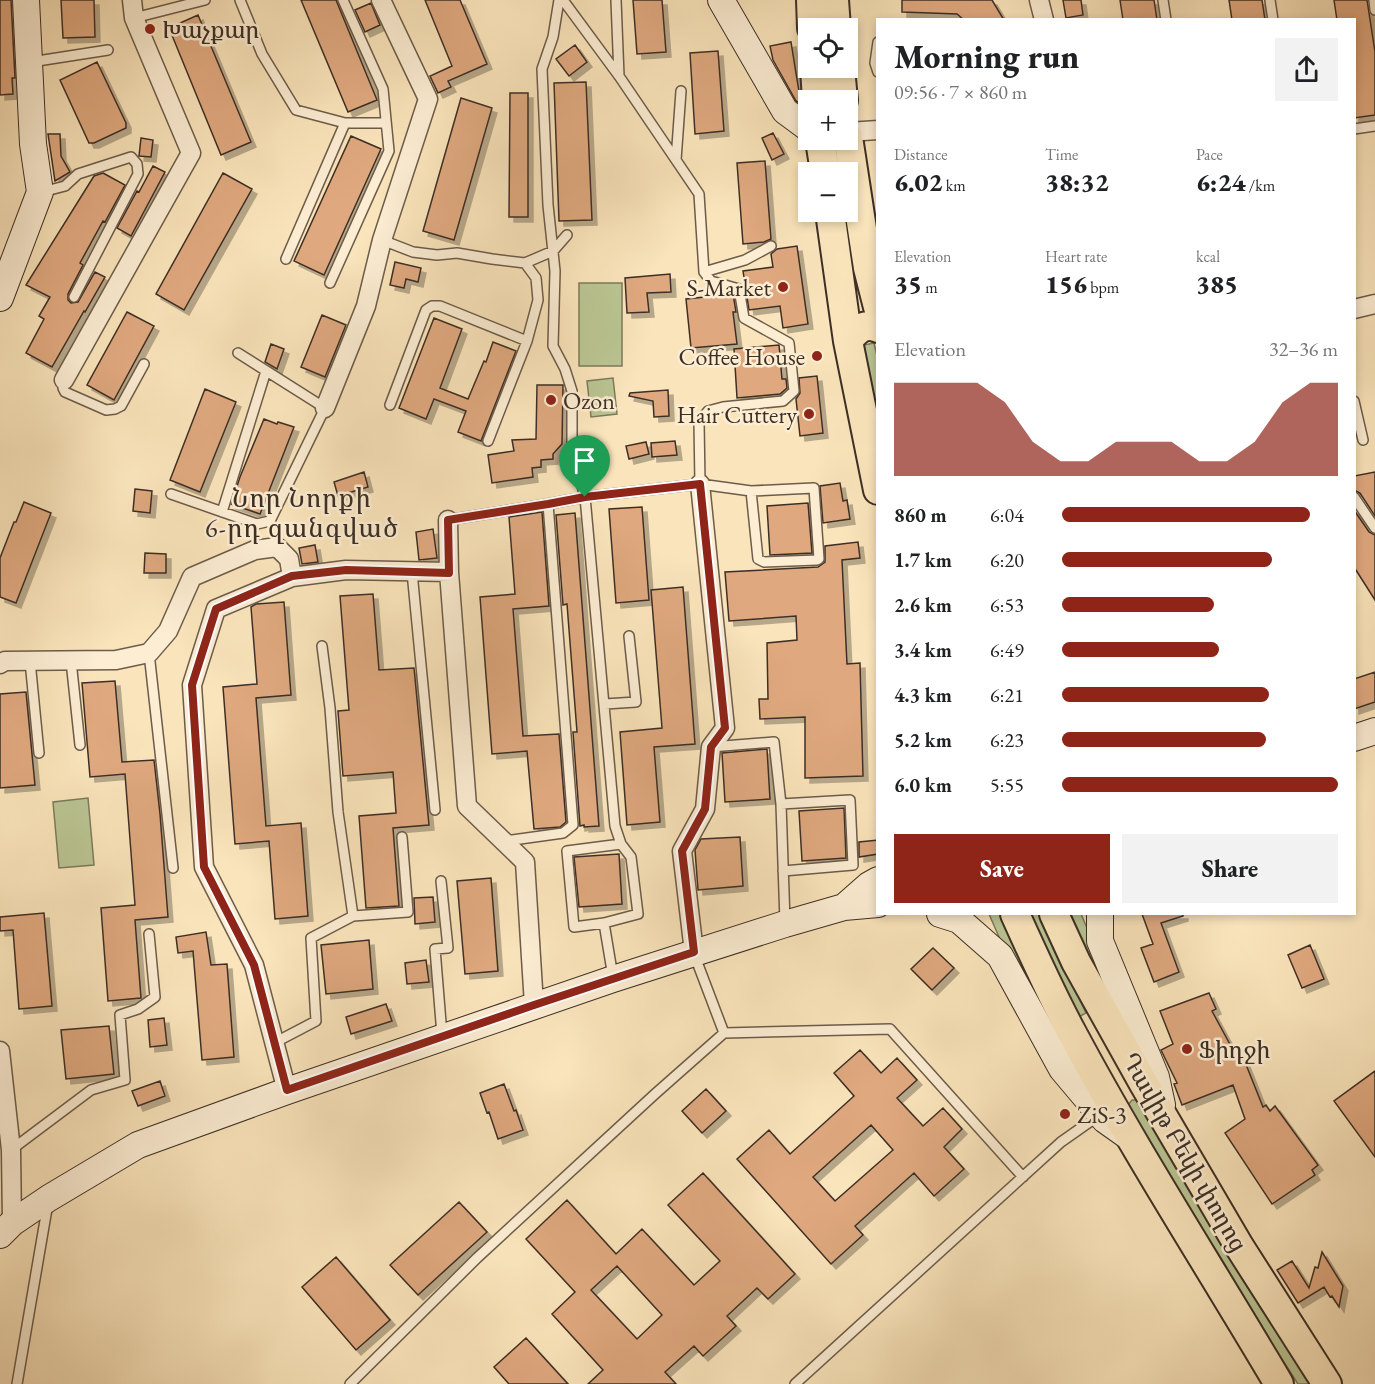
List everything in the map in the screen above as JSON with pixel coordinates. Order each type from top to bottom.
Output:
[{"type":"main road","points":[[0,298],[40,192],[33,144],[26,0]]},
{"type":"main road","points":[[721,0],[785,111],[798,121]]},
{"type":"main road","points":[[811,0],[812,18]]},
{"type":"main road","points":[[834,0],[835,18]]},
{"type":"main road","points":[[850,150],[868,268],[876,298]]},
{"type":"main road","points":[[831,222],[848,340],[876,480]]},
{"type":"main road","points":[[848,340],[860,327],[876,328]]},
{"type":"main road","points":[[1356,737],[1375,731]]},
{"type":"main road","points":[[844,908],[876,881]]},
{"type":"main road","points":[[6,1229],[49,1198],[138,1145],[287,1090],[694,952],[844,908],[876,904]]},
{"type":"main road","points":[[943,915],[958,920],[1000,956]]},
{"type":"main road","points":[[981,915],[1000,956],[1062,1069],[1105,1108],[1115,1084],[1121,1079],[1131,1077],[1144,1083]]},
{"type":"main road","name":"Դավիթ Բեկի փողոց","points":[[1015,915],[1105,1108],[1133,1140],[1279,1384]]},
{"type":"main road","name":"Դավիթ Բեկի փողոց","points":[[1054,915],[1076,962],[1165,1120],[1239,1246],[1327,1384]]},
{"type":"main road","points":[[1089,915],[1156,1077],[1165,1120]]},
{"type":"main road","points":[[1100,915],[1100,941]]},
{"type":"street","points":[[325,408],[366,306],[382,240],[428,99],[381,0]]},
{"type":"street","points":[[1039,0],[1044,18]]},
{"type":"street","points":[[64,380],[191,153],[133,9]]},
{"type":"street","points":[[858,131],[876,130]]},
{"type":"street","points":[[1356,309],[1375,304]]},
{"type":"street","points":[[694,952],[682,851],[705,809],[711,747],[725,728],[700,484]]},
{"type":"street","points":[[448,520],[449,573],[467,806],[525,862],[534,1005]]},
{"type":"street","points":[[0,664],[5,661],[116,660],[149,653],[168,631],[192,577],[255,550],[277,547],[289,559],[292,576]]},
{"type":"street","points":[[287,1090],[254,965],[204,867],[192,685],[216,609],[292,576],[346,570],[449,573]]},
{"type":"street","points":[[0,1051],[11,1150],[6,1229]]},
{"type":"lane","points":[[133,9],[203,0]]},
{"type":"lane","points":[[240,0],[262,54],[296,110],[345,123],[386,123]]},
{"type":"lane","points":[[330,283],[388,151],[383,88],[343,0]]},
{"type":"lane","points":[[561,0],[619,76],[699,194],[704,272],[711,281],[739,289],[744,318],[789,343],[794,391],[783,401],[723,406],[708,411],[699,422],[700,484]]},
{"type":"lane","points":[[561,0],[553,37],[542,69],[548,205],[555,271],[554,346],[572,391],[572,450],[585,497],[615,826],[621,844],[631,857],[638,914],[574,927],[567,851],[621,844]]},
{"type":"lane","points":[[616,0],[619,76]]},
{"type":"lane","points":[[1163,0],[1166,18]]},
{"type":"lane","points":[[1270,0],[1273,18]]},
{"type":"lane","points":[[1374,0],[1375,10]]},
{"type":"lane","points":[[29,63],[108,50]]},
{"type":"lane","points":[[676,161],[681,91]]},
{"type":"lane","points":[[286,259],[345,123]]},
{"type":"lane","points":[[1356,129],[1375,126]]},
{"type":"lane","points":[[40,192],[65,186],[78,174],[131,157],[137,164],[138,174],[74,297]]},
{"type":"lane","points":[[382,240],[413,252],[437,255],[457,253],[525,263],[553,251],[567,235]]},
{"type":"lane","points":[[704,272],[745,260],[771,246]]},
{"type":"lane","points":[[488,441],[527,341],[538,300],[536,278],[525,263]]},
{"type":"lane","points":[[390,405],[426,310],[432,306],[440,306],[527,341]]},
{"type":"lane","points":[[171,494],[257,524],[270,521],[325,408],[238,353]]},
{"type":"lane","points":[[64,380],[63,388],[66,392],[106,410],[115,409],[121,406],[144,364]]},
{"type":"lane","points":[[222,512],[266,371]]},
{"type":"lane","points":[[1356,410],[1363,440]]},
{"type":"lane","points":[[448,520],[585,497],[700,484],[751,491],[813,488],[819,559],[764,562],[758,559],[751,491]]},
{"type":"lane","points":[[1356,500],[1375,528]]},
{"type":"lane","points":[[504,841],[563,833],[573,825],[548,504]]},
{"type":"lane","points":[[412,572],[435,810]]},
{"type":"lane","points":[[604,704],[636,702],[629,636]]},
{"type":"lane","points":[[322,646],[330,708],[338,812],[353,916]]},
{"type":"lane","points":[[149,653],[173,868]]},
{"type":"lane","points":[[30,661],[39,753]]},
{"type":"lane","points":[[71,661],[80,746]]},
{"type":"lane","points":[[711,747],[774,742],[781,804],[785,924]]},
{"type":"lane","points":[[781,804],[850,800],[853,865],[783,872]]},
{"type":"lane","points":[[274,1043],[316,1021],[311,938],[353,916],[408,912],[402,837]]},
{"type":"lane","points":[[441,881],[448,948],[435,949],[442,1037]]},
{"type":"lane","points":[[604,922],[613,979]]},
{"type":"lane","points":[[11,1150],[91,1089],[125,1080],[120,1015],[138,1009],[155,997],[149,934]]},
{"type":"lane","points":[[694,952],[724,1033]]},
{"type":"lane","points":[[350,1384],[477,1258],[724,1033],[890,1029],[1023,1177]]},
{"type":"lane","points":[[795,1384],[1061,1142],[1105,1108]]},
{"type":"lane","points":[[17,1384],[49,1198]]},
{"type":"green space","points":[[579,283],[622,283],[622,366],[579,366]]},
{"type":"green space","points":[[874,343],[876,352],[876,409],[864,345]]},
{"type":"green space","points":[[613,378],[617,414],[591,417],[587,381]]},
{"type":"green space","points":[[88,798],[94,865],[59,868],[53,802]]},
{"type":"green space","points":[[989,915],[1006,915],[1058,1032],[1009,960]]},
{"type":"green space","points":[[1028,915],[1039,915],[1086,1013],[1077,1018]]},
{"type":"green space","points":[[1064,915],[1081,915],[1117,998],[1106,1002]]},
{"type":"green space","points":[[1132,1100],[1138,1102],[1311,1384],[1298,1384],[1253,1314],[1130,1109],[1128,1105]]},
{"type":"building","points":[[0,0],[11,0],[15,78],[12,78],[13,94],[0,95]]},
{"type":"building","points":[[61,0],[94,0],[95,37],[63,38]]},
{"type":"building","points":[[301,0],[336,0],[377,100],[348,112]]},
{"type":"building","points":[[425,0],[460,0],[487,64],[448,81],[451,87],[438,93],[430,76],[452,66]]},
{"type":"building","points":[[633,0],[662,0],[666,52],[637,54]]},
{"type":"building","points":[[902,0],[992,0],[1003,18],[962,18],[957,14],[902,12]]},
{"type":"building","points":[[1063,0],[1081,0],[1083,15],[1066,18]]},
{"type":"building","points":[[1120,0],[1154,0],[1157,18],[1123,18]]},
{"type":"building","points":[[1229,0],[1262,0],[1265,18],[1232,18]]},
{"type":"building","points":[[1334,0],[1367,0],[1375,52],[1375,115],[1356,118],[1356,18],[1337,18]]},
{"type":"building","points":[[371,3],[380,25],[365,32],[355,10]]},
{"type":"building","points":[[198,15],[251,142],[221,155],[169,28]]},
{"type":"building","points":[[791,42],[799,90],[798,102],[773,60],[770,46]]},
{"type":"building","points":[[575,45],[587,62],[569,76],[556,59]]},
{"type":"building","points":[[718,51],[724,131],[695,134],[690,53]]},
{"type":"building","points":[[97,62],[126,123],[126,128],[94,143],[89,143],[60,80]]},
{"type":"building","points":[[586,82],[592,220],[559,221],[554,83]]},
{"type":"building","points":[[510,93],[528,93],[528,217],[509,217]]},
{"type":"building","points":[[461,98],[492,108],[454,240],[423,231]]},
{"type":"building","points":[[773,133],[784,154],[772,160],[762,138]]},
{"type":"building","points":[[48,134],[60,134],[61,156],[70,172],[55,181]]},
{"type":"building","points":[[351,136],[381,149],[324,275],[294,261]]},
{"type":"building","points":[[141,138],[153,140],[151,157],[139,156]]},
{"type":"building","points":[[765,161],[771,239],[743,244],[737,163]]},
{"type":"building","points":[[153,166],[165,172],[131,236],[117,228]]},
{"type":"building","points":[[103,173],[125,185],[80,263],[83,265],[68,294],[68,300],[71,303],[78,302],[95,272],[105,277],[52,367],[26,353],[44,319],[39,316],[50,297],[26,285],[94,176]]},
{"type":"building","points":[[223,173],[252,189],[184,310],[156,294]]},
{"type":"building","points":[[797,246],[808,324],[783,328],[780,306],[749,310],[743,271],[773,267],[771,254],[777,249]]},
{"type":"building","points":[[395,262],[421,268],[418,282],[406,279],[404,288],[390,285]]},
{"type":"building","points":[[670,274],[671,292],[647,293],[649,312],[627,313],[625,278]]},
{"type":"building","points":[[733,294],[737,344],[691,348],[686,299]]},
{"type":"building","points":[[127,312],[154,326],[114,400],[87,385]]},
{"type":"building","points":[[322,315],[346,325],[325,377],[301,367]]},
{"type":"building","points":[[434,318],[462,329],[440,388],[468,399],[493,342],[516,351],[481,441],[458,432],[466,411],[434,399],[426,419],[399,408]]},
{"type":"building","points":[[271,344],[284,349],[277,369],[265,362]]},
{"type":"building","points":[[779,345],[782,379],[786,379],[787,388],[780,394],[737,398],[734,349]]},
{"type":"building","name":"Hair Cuttery","points":[[817,376],[823,433],[800,436],[796,399],[800,393],[799,378]]},
{"type":"building","points":[[537,385],[563,385],[562,444],[553,454],[553,459],[541,460],[541,467],[532,468],[533,477],[492,483],[488,455],[514,451],[512,440],[536,439]]},
{"type":"building","points":[[205,389],[236,402],[200,492],[170,480]]},
{"type":"building","points":[[668,390],[669,416],[654,417],[653,401],[629,396],[630,393]]},
{"type":"building","points":[[264,419],[294,427],[260,514],[231,504]]},
{"type":"building","points":[[675,441],[677,455],[652,457],[651,443]]},
{"type":"building","points":[[646,442],[649,454],[629,459],[626,446]]},
{"type":"building","points":[[364,472],[368,487],[338,496],[334,482]]},
{"type":"building","points":[[1375,472],[1375,516],[1360,493],[1356,491],[1356,476]]},
{"type":"building","points":[[840,483],[843,501],[847,500],[850,519],[823,523],[820,486]]},
{"type":"building","points":[[135,489],[152,491],[150,513],[133,511]]},
{"type":"building","points":[[24,502],[51,513],[16,603],[0,597],[0,558]]},
{"type":"building","points":[[808,503],[812,553],[770,555],[767,506]]},
{"type":"building","points":[[642,507],[649,600],[616,603],[609,509]]},
{"type":"building","points":[[542,512],[549,606],[513,609],[523,736],[559,734],[566,822],[560,827],[534,829],[527,751],[492,754],[480,597],[515,594],[509,517]]},
{"type":"building","points":[[575,513],[599,826],[584,827],[584,825],[580,826],[573,732],[577,732],[567,604],[563,605],[556,515]]},
{"type":"building","points":[[1356,513],[1369,532],[1375,535],[1375,600],[1356,570]]},
{"type":"building","points":[[433,529],[437,558],[419,560],[416,532]]},
{"type":"building","points":[[858,542],[860,558],[842,560],[847,664],[860,663],[863,776],[805,778],[805,717],[760,719],[759,699],[768,699],[767,643],[797,640],[796,616],[729,621],[725,572],[818,567],[825,562],[825,546]]},
{"type":"building","points":[[315,545],[318,562],[302,564],[299,548]]},
{"type":"building","points":[[145,553],[166,554],[166,573],[144,573]]},
{"type":"building","points":[[683,587],[695,744],[654,747],[660,822],[627,825],[620,732],[662,728],[651,590]]},
{"type":"building","points":[[373,594],[379,670],[414,668],[429,825],[393,828],[399,906],[366,908],[359,816],[396,813],[393,772],[343,776],[338,711],[349,710],[340,596]]},
{"type":"building","points":[[284,602],[291,695],[256,698],[266,826],[301,823],[308,916],[275,919],[269,841],[235,844],[223,687],[257,684],[251,607],[256,604]]},
{"type":"building","points":[[1375,672],[1375,702],[1356,708],[1356,678]]},
{"type":"building","points":[[115,681],[122,762],[154,760],[168,917],[135,920],[141,998],[108,1001],[101,908],[135,905],[125,774],[90,777],[82,683]]},
{"type":"building","points":[[26,692],[35,785],[0,788],[0,694]]},
{"type":"building","points":[[767,749],[770,799],[725,802],[722,753]]},
{"type":"building","points":[[844,808],[846,858],[802,861],[799,811]]},
{"type":"building","points":[[740,837],[743,886],[698,890],[695,850],[701,839]]},
{"type":"building","points":[[876,840],[876,854],[859,857],[859,842]]},
{"type":"building","points":[[619,854],[622,904],[579,907],[574,857]]},
{"type":"building","points":[[491,878],[498,971],[465,974],[457,881]]},
{"type":"building","points":[[433,897],[435,922],[415,924],[414,898]]},
{"type":"building","points":[[44,913],[52,1006],[19,1009],[13,930],[0,931],[0,917]]},
{"type":"building","points":[[1142,915],[1183,915],[1161,923],[1179,972],[1154,982],[1141,948],[1153,944]]},
{"type":"building","points":[[206,932],[211,965],[227,964],[234,1057],[202,1060],[193,951],[178,953],[176,937]]},
{"type":"building","points":[[369,940],[373,989],[326,994],[321,945]]},
{"type":"building","points":[[1310,945],[1324,979],[1302,988],[1288,955]]},
{"type":"building","points":[[933,948],[954,968],[932,990],[911,969]]},
{"type":"building","points":[[426,960],[429,982],[407,984],[405,963]]},
{"type":"building","points":[[1209,993],[1216,1009],[1212,1011],[1238,1059],[1243,1057],[1263,1107],[1266,1105],[1270,1111],[1275,1106],[1318,1165],[1312,1170],[1315,1175],[1272,1204],[1225,1133],[1245,1119],[1233,1085],[1182,1105],[1174,1084],[1177,1083],[1161,1050],[1173,1044],[1160,1011]]},
{"type":"building","points":[[386,1004],[392,1021],[351,1034],[346,1017]]},
{"type":"building","points":[[164,1018],[167,1045],[150,1047],[148,1020]]},
{"type":"building","points":[[109,1026],[114,1074],[66,1079],[61,1030]]},
{"type":"building","points":[[860,1050],[881,1073],[897,1058],[917,1080],[897,1098],[923,1126],[943,1108],[962,1129],[944,1147],[964,1169],[934,1196],[914,1173],[855,1226],[863,1235],[831,1264],[737,1159],[769,1130],[790,1154],[854,1096],[834,1073]],"holes":[[[871,1125],[893,1150],[835,1201],[813,1177]]]},
{"type":"building","points":[[1375,1071],[1375,1157],[1334,1101]]},
{"type":"building","points":[[160,1081],[165,1096],[138,1106],[132,1091]]},
{"type":"building","points":[[504,1084],[523,1130],[498,1139],[480,1093]]},
{"type":"building","points":[[706,1089],[726,1111],[702,1133],[682,1111]]},
{"type":"building","points":[[703,1173],[795,1274],[768,1299],[757,1288],[727,1316],[736,1326],[703,1356],[694,1346],[665,1372],[676,1384],[588,1384],[603,1370],[552,1314],[575,1292],[526,1239],[567,1200],[616,1254],[642,1229],[694,1285],[720,1261],[668,1205]],"holes":[[[617,1266],[662,1315],[637,1339],[591,1290]]]},
{"type":"building","points":[[459,1202],[487,1232],[418,1295],[390,1265]]},
{"type":"building","points":[[1322,1252],[1343,1286],[1339,1307],[1324,1287],[1298,1303],[1277,1270],[1292,1261],[1309,1288]]},
{"type":"building","points":[[336,1257],[390,1320],[356,1350],[302,1287]]},
{"type":"building","points":[[526,1338],[568,1384],[509,1384],[494,1367]]},
{"type":"place","name":"Խաչքար","points":[[150,29]]},
{"type":"place","name":"S-Market","points":[[783,287]]},
{"type":"place","name":"Coffee House","points":[[817,356]]},
{"type":"place","name":"Ozon","points":[[551,400]]},
{"type":"place","name":"Hair Cuttery","points":[[809,414]]},
{"type":"place","name":"Ֆիդջի","points":[[1187,1049]]},
{"type":"place","name":"ZiS-3","points":[[1065,1114]]},
{"type":"district","name":"Նոր Նորքի 6-րդ զանգված","points":[[302,513]]},
{"type":"route","points":[[700,484],[725,728],[711,747],[705,809],[682,851],[694,952],[287,1090],[254,965],[204,867],[192,685],[216,609],[292,576],[346,570],[449,573],[448,520],[585,497],[700,484]]}]
